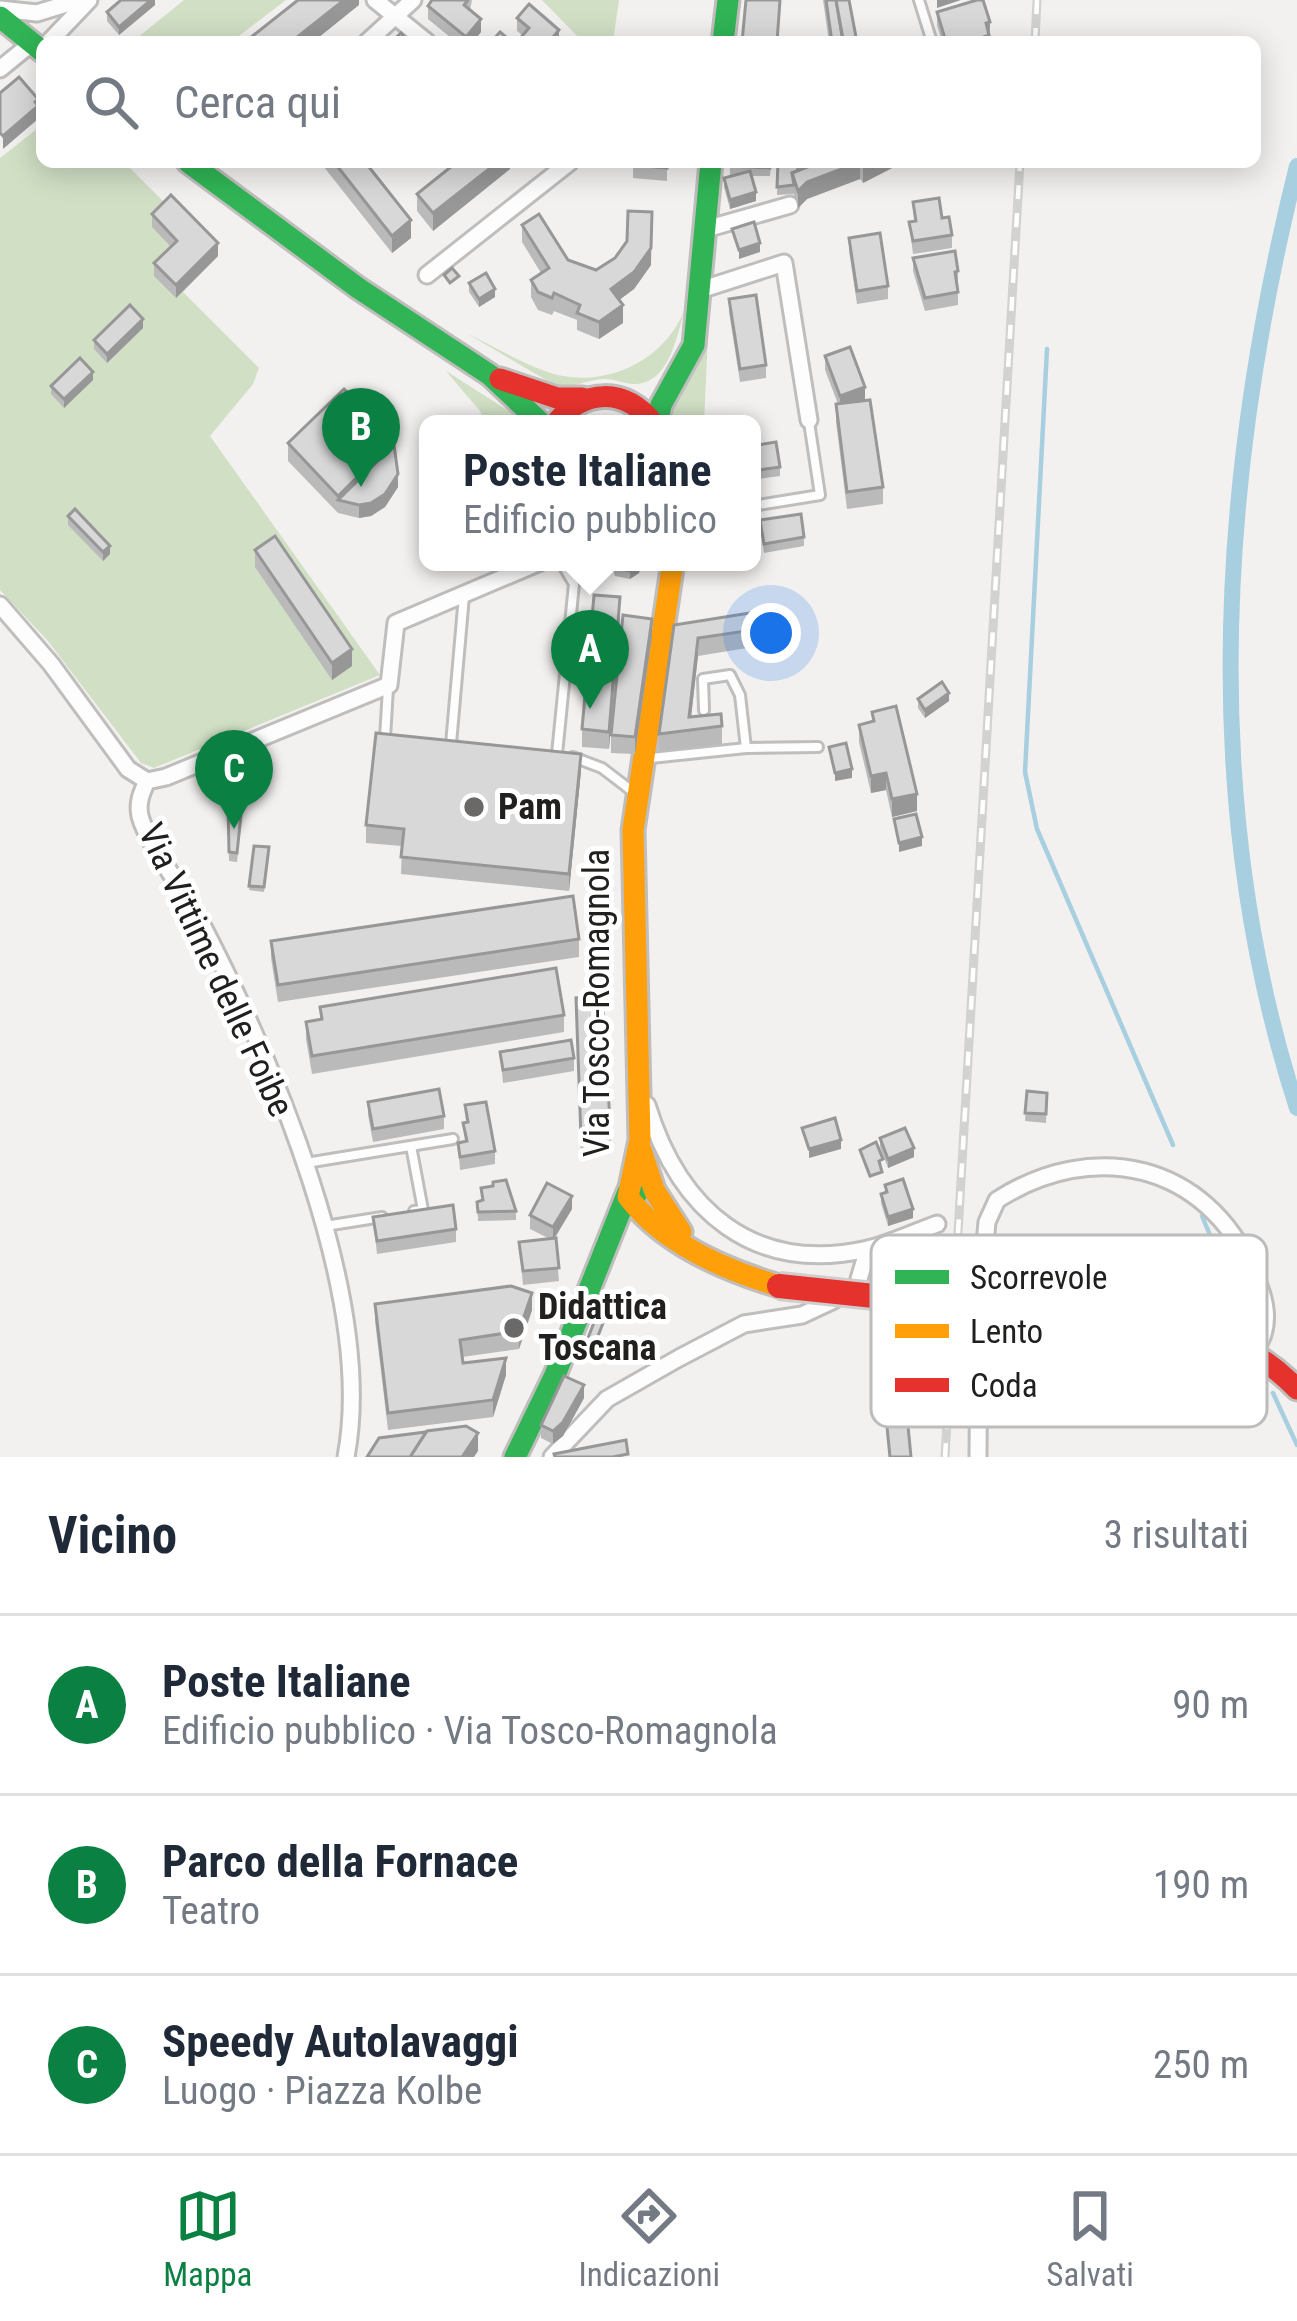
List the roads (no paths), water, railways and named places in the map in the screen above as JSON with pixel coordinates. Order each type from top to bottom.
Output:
[{"type":"main road","points":[[725,36],[728,0]]},
{"type":"main road","points":[[0,13],[36,43]]},
{"type":"main road","points":[[196,168],[358,288],[490,375],[532,415]]},
{"type":"main road","points":[[658,415],[689,357],[696,324],[711,168]]},
{"type":"main road","points":[[623,398],[662,383],[696,324]]},
{"type":"main road","points":[[490,375],[557,398],[602,394],[623,398],[647,415]]},
{"type":"main road","points":[[562,415],[584,398]]},
{"type":"main road","name":"Via Tosco-Romagnola","points":[[515,1457],[611,1243],[640,1140],[633,843],[670,571]]},
{"type":"main road","points":[[640,1140],[666,1222]]},
{"type":"main road","points":[[628,1192],[656,1206],[689,1243],[738,1276],[779,1286],[871,1296]]},
{"type":"main road","points":[[611,1243],[666,1222]]},
{"type":"main road","points":[[1267,1360],[1297,1389]]},
{"type":"street","points":[[0,13],[37,13],[85,0]]},
{"type":"street","points":[[75,36],[85,0]]},
{"type":"street","points":[[41,36],[44,23],[85,0]]},
{"type":"street","points":[[375,0],[421,36]]},
{"type":"street","points":[[374,36],[412,0]]},
{"type":"street","points":[[0,69],[36,47]]},
{"type":"street","points":[[428,275],[562,168]]},
{"type":"street","points":[[706,230],[790,205]]},
{"type":"street","points":[[700,290],[784,263],[809,421]]},
{"type":"street","points":[[148,781],[388,685],[396,623],[520,571]]},
{"type":"street","name":"Via Vittime delle Foibe","points":[[0,604],[128,769],[148,781],[140,797],[140,817],[198,916],[241,1005],[305,1163],[324,1227],[350,1353],[354,1396],[346,1457]]},
{"type":"street","points":[[639,1080],[671,1167],[712,1217],[755,1240],[801,1252],[871,1248]]},
{"type":"street","points":[[987,1235],[990,1210],[1006,1194],[1066,1171],[1112,1165],[1152,1173],[1188,1191],[1223,1219],[1234,1235]]},
{"type":"street","points":[[907,1235],[938,1224]]},
{"type":"street","points":[[860,1279],[868,1249]]},
{"type":"street","points":[[553,1457],[607,1399],[679,1358],[744,1324],[802,1315],[834,1300]]},
{"type":"street","points":[[977,1427],[977,1457]]},
{"type":"lane","points":[[919,0],[930,36]]},
{"type":"lane","points":[[761,505],[820,495],[809,421]]},
{"type":"lane","points":[[566,571],[574,584],[552,753],[595,764],[638,795]]},
{"type":"lane","points":[[451,744],[464,596]]},
{"type":"lane","points":[[704,710],[703,679],[730,675],[740,694],[746,748]]},
{"type":"lane","points":[[388,685],[384,737],[401,739]]},
{"type":"lane","points":[[435,742],[469,745]]},
{"type":"lane","points":[[644,759],[818,746]]},
{"type":"lane","points":[[305,1163],[453,1139]]},
{"type":"lane","points":[[324,1227],[423,1210],[411,1146]]},
{"type":"waterway","points":[[1297,166],[1251,400],[1237,519],[1231,638],[1233,757],[1244,875],[1265,992],[1297,1108]]},
{"type":"waterway","points":[[1047,349],[1025,772],[1037,829],[1173,1145]]},
{"type":"waterway","points":[[1202,1216],[1210,1235]]},
{"type":"waterway","points":[[1273,1393],[1297,1445]]},
{"type":"railway","points":[[1035,36],[1037,0]]},
{"type":"railway","points":[[958,1235],[1020,168]]},
{"type":"railway","points":[[945,1457],[947,1427]]},
{"type":"place","name":"Parco della Fornace","points":[[361,487]]},
{"type":"place","name":"Poste Italiane","points":[[590,709]]},
{"type":"place","name":"Pam","points":[[474,807]]},
{"type":"place","name":"Speedy Autolavaggi","points":[[234,829]]},
{"type":"place","name":"Didattica Toscana","points":[[514,1328]]}]
